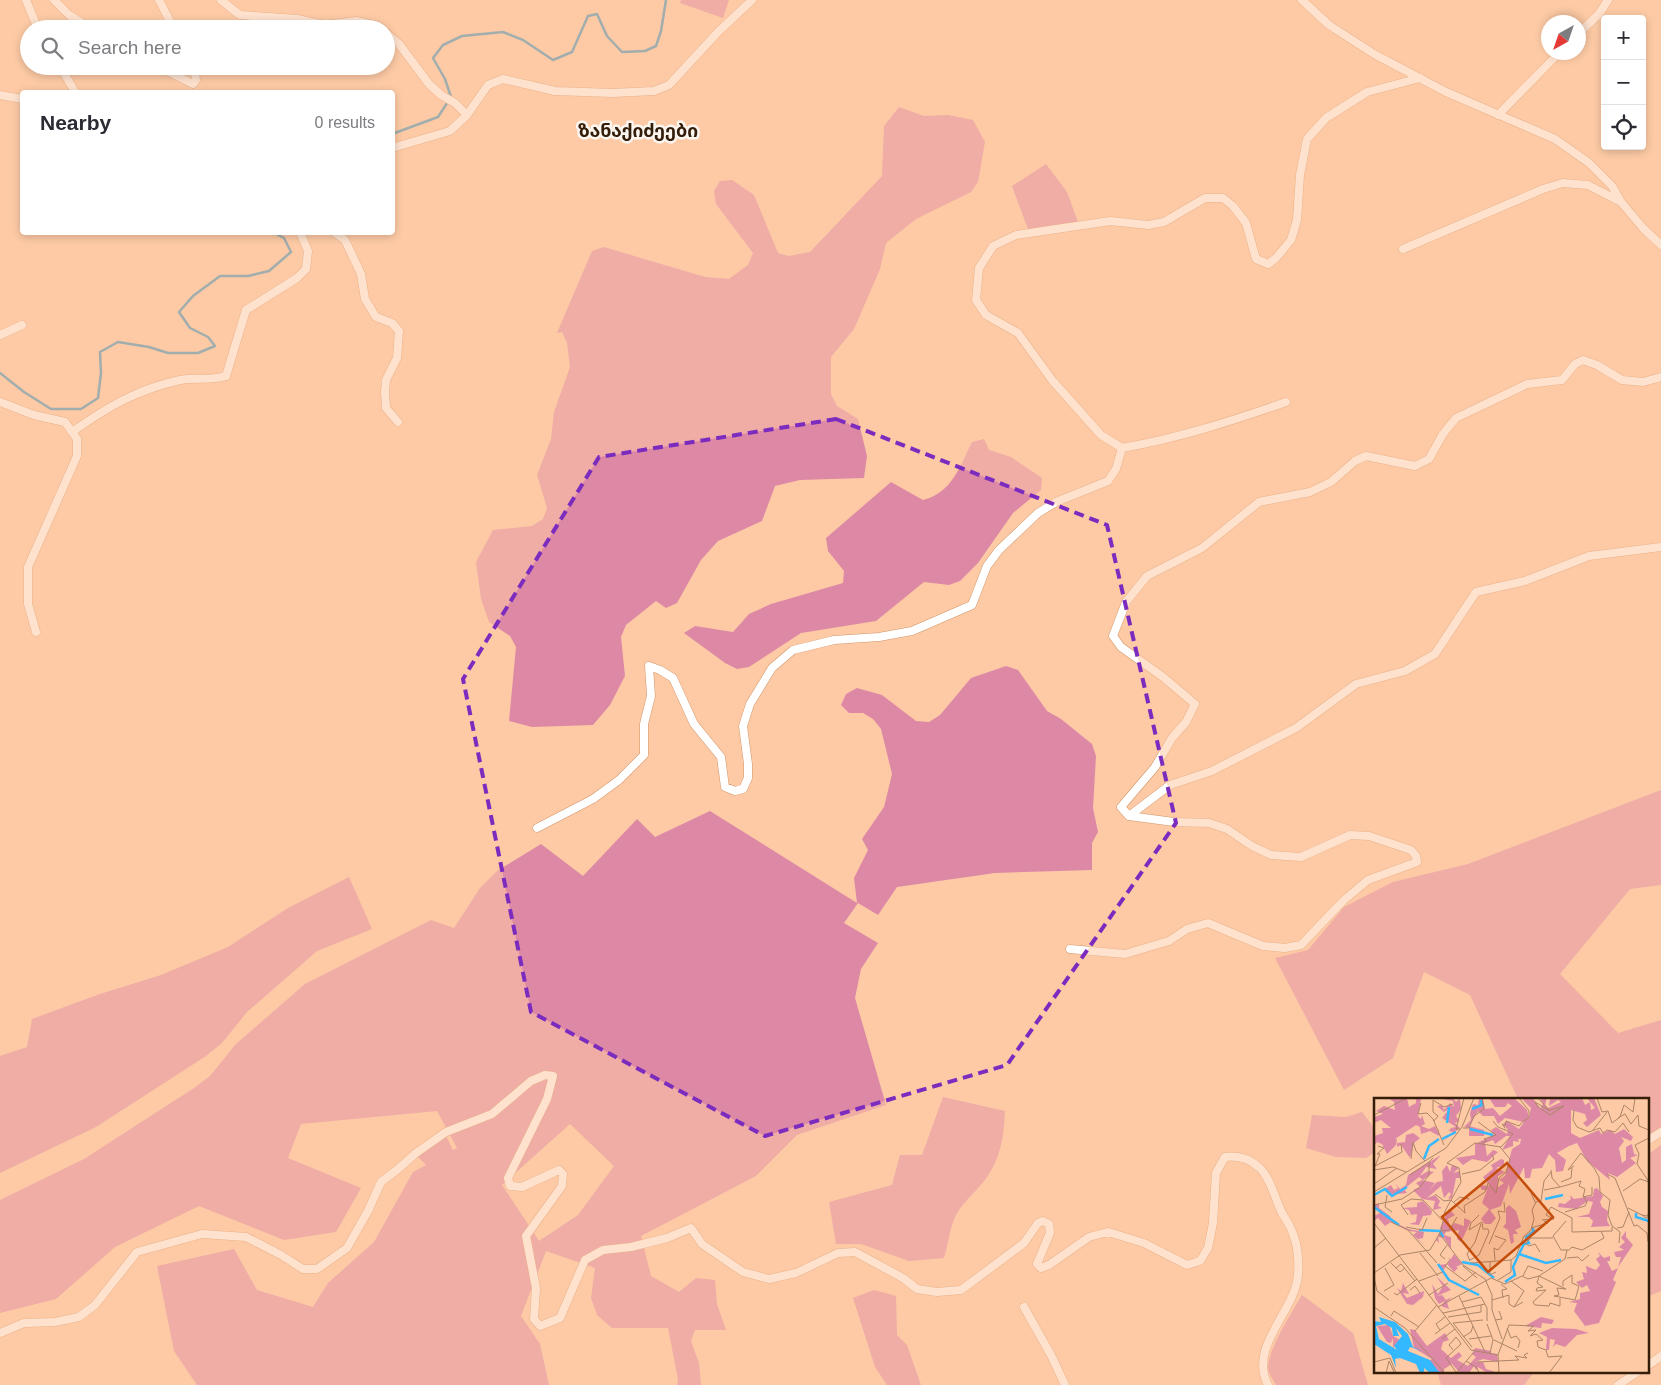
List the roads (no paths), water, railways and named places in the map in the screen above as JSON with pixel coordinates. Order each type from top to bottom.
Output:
[{"type":"street","points":[[26,0],[34,20]]},
{"type":"street","points":[[54,0],[69,15],[77,20]]},
{"type":"street","points":[[159,0],[169,20]]},
{"type":"street","points":[[221,0],[240,15],[303,20]]},
{"type":"street","points":[[395,147],[450,131],[467,115],[488,85],[503,79],[555,91],[646,91],[669,85],[718,32],[752,0]]},
{"type":"street","points":[[1302,0],[1329,24],[1374,54],[1498,115],[1555,139],[1589,163],[1612,186],[1621,202],[1643,228],[1661,245]]},
{"type":"street","points":[[1586,26],[1599,14],[1608,0]]},
{"type":"street","points":[[395,41],[429,84],[441,95],[455,103],[467,115]]},
{"type":"street","points":[[1498,115],[1552,60]]},
{"type":"street","points":[[65,75],[74,90]]},
{"type":"street","points":[[175,75],[193,84],[196,80],[195,75]]},
{"type":"street","points":[[1286,402],[1211,428],[1162,441],[1122,448],[1100,435],[1052,380],[1018,333],[986,315],[976,300],[979,268],[993,246],[1016,236],[1110,221],[1148,225],[1164,222],[1205,198],[1223,198],[1233,206],[1246,223],[1256,259],[1268,264],[1276,258],[1291,240],[1296,220],[1300,175],[1307,139],[1326,118],[1367,92],[1420,78]]},
{"type":"street","points":[[0,95],[20,99]]},
{"type":"street","points":[[1403,249],[1470,222],[1543,189],[1563,183],[1588,185],[1621,202]]},
{"type":"street","points":[[72,432],[106,408],[145,389],[183,379],[218,379],[226,376],[246,310],[298,278],[306,269],[308,251],[301,235]]},
{"type":"street","points":[[338,235],[345,240],[361,274],[364,299],[376,317],[392,323],[399,331],[397,358],[386,380],[385,392],[386,408],[398,422]]},
{"type":"street","points":[[0,335],[22,325]]},
{"type":"street","points":[[1070,949],[1125,954],[1169,941],[1187,929],[1208,923],[1263,946],[1285,948],[1301,945],[1344,900],[1368,880],[1417,862],[1416,856],[1411,850],[1369,836],[1350,835],[1301,857],[1271,855],[1252,846],[1228,829],[1209,823],[1174,822],[1129,816],[1121,807],[1155,767],[1172,738],[1186,722],[1195,704],[1163,677],[1120,647],[1113,636],[1126,602],[1147,576],[1202,548],[1259,502],[1310,492],[1331,482],[1355,460],[1366,456],[1415,466],[1429,459],[1443,434],[1456,418],[1526,384],[1562,380],[1575,364],[1583,360],[1597,364],[1622,380],[1643,382],[1661,377]]},
{"type":"street","points":[[0,402],[34,415],[65,422],[77,439],[77,456],[28,567],[28,604],[36,632]]},
{"type":"street","points":[[537,828],[593,799],[619,780],[644,756],[644,724],[651,696],[649,666],[674,678],[694,724],[721,757],[725,787],[735,791],[743,788],[748,778],[748,764],[743,726],[750,704],[772,668],[793,650],[834,640],[879,637],[912,631],[972,605],[987,566],[999,550],[1038,513],[1050,505],[1108,481],[1116,469],[1122,448]]},
{"type":"street","points":[[1129,816],[1170,785],[1212,771],[1296,728],[1356,684],[1405,671],[1435,654],[1476,592],[1525,581],[1589,556],[1661,548]]},
{"type":"street","points":[[0,1333],[24,1323],[55,1322],[79,1317],[95,1306],[137,1252],[202,1234],[246,1237],[303,1269],[317,1269],[347,1248],[368,1212],[381,1182],[416,1153],[446,1132],[492,1114],[531,1081],[545,1075],[553,1076],[547,1099],[508,1178],[510,1186],[522,1187],[559,1170],[563,1174],[562,1186],[526,1236],[536,1288],[534,1319],[540,1326],[560,1318],[585,1260],[603,1250],[631,1247],[667,1238],[691,1228],[702,1244],[743,1272],[769,1279],[796,1273],[838,1253],[855,1252],[903,1278],[917,1289],[937,1292],[961,1290],[1024,1243],[1038,1223],[1043,1220],[1050,1224],[1050,1233],[1038,1264],[1041,1268],[1049,1265],[1089,1238],[1108,1232],[1144,1243],[1187,1265],[1200,1261],[1208,1248],[1213,1223],[1216,1173],[1225,1157],[1235,1156],[1249,1161],[1261,1169],[1295,1237],[1298,1273],[1296,1286],[1268,1341],[1263,1369],[1263,1375],[1268,1385]]},
{"type":"street","points":[[1648,1140],[1661,1132]]},
{"type":"street","points":[[1024,1307],[1052,1357],[1064,1385]]},
{"type":"street","points":[[1648,1365],[1661,1356]]},
{"type":"street","points":[[1618,1385],[1638,1372]]},
{"type":"waterway","points":[[395,133],[438,117],[451,97],[445,79],[433,58],[443,45],[462,36],[503,32],[523,40],[553,60],[572,52],[588,16],[597,14],[607,36],[622,52],[645,51],[656,46],[661,31],[666,0]]},
{"type":"waterway","points":[[0,373],[24,392],[51,409],[81,409],[98,398],[101,373],[100,352],[118,342],[149,347],[168,353],[198,353],[215,346],[208,337],[190,328],[179,312],[193,296],[220,276],[248,276],[269,271],[291,252],[284,238],[278,235]]},
{"type":"district","name":"ზანაქიძეები","points":[[638,131]]}]
